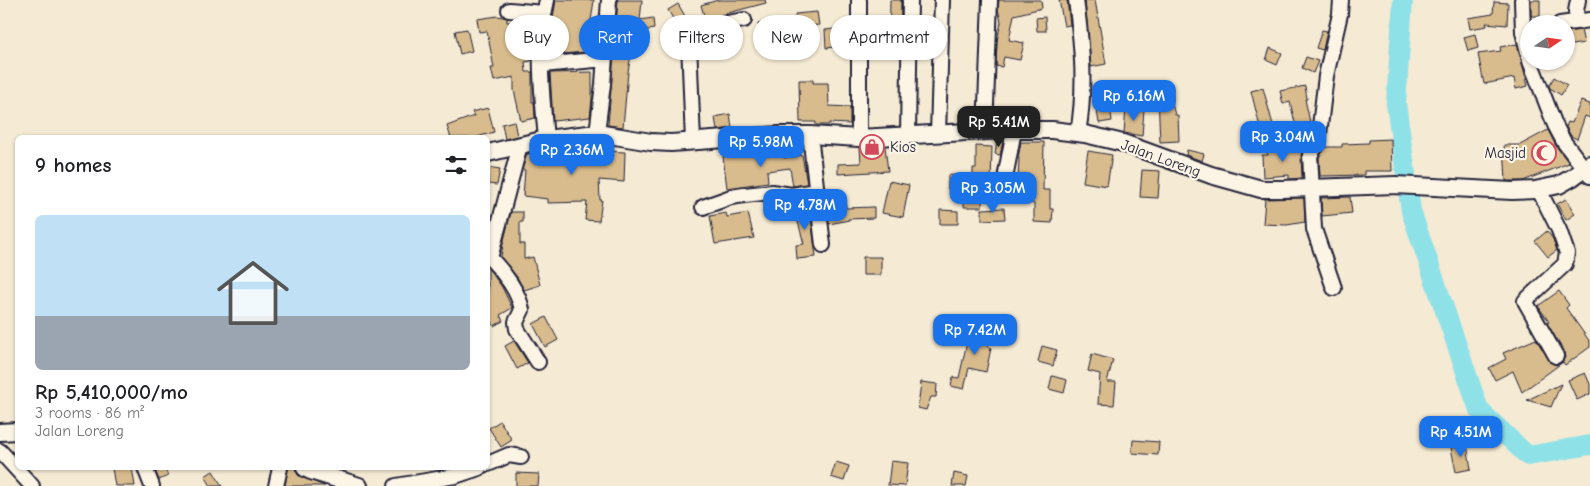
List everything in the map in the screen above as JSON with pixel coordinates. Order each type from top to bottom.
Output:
[{"type":"street","points":[[608,15],[609,0]]},
{"type":"street","points":[[859,0],[859,138]]},
{"type":"street","points":[[908,135],[910,0]]},
{"type":"street","points":[[938,134],[942,0]]},
{"type":"street","points":[[985,131],[990,0]]},
{"type":"street","points":[[1076,0],[1083,84],[1082,111],[1078,133]]},
{"type":"street","points":[[1334,288],[1314,229],[1310,156],[1311,151],[1318,143],[1326,76],[1340,14],[1341,0]]},
{"type":"street","points":[[1522,0],[1524,15]]},
{"type":"street","points":[[1578,0],[1576,11],[1590,30]]},
{"type":"street","points":[[509,10],[546,6],[541,47],[546,138]]},
{"type":"street","points":[[693,142],[689,42],[706,28],[744,20]]},
{"type":"street","points":[[542,65],[594,60]]},
{"type":"street","points":[[597,133],[605,60]]},
{"type":"street","points":[[1534,70],[1555,125],[1574,156],[1588,170]]},
{"type":"street","points":[[1006,173],[1014,130]]},
{"type":"street","name":"Jalan Loreng","points":[[490,152],[546,138],[597,133],[671,144],[746,137],[810,135],[859,138],[985,131],[1052,130],[1078,133],[1123,143],[1211,176],[1261,189],[1282,190],[1395,185],[1512,191],[1539,190],[1559,185],[1588,170]]},
{"type":"street","points":[[810,135],[823,245]]},
{"type":"street","points":[[520,145],[490,258],[506,278],[519,300],[522,310],[516,322],[517,329],[538,362]]},
{"type":"street","points":[[1539,190],[1559,230],[1567,253],[1565,264],[1525,301],[1556,356]]},
{"type":"street","points":[[703,207],[731,197],[744,195],[772,192],[792,195],[816,191]]},
{"type":"street","points":[[0,432],[15,431]]},
{"type":"street","points":[[0,451],[15,467]]},
{"type":"street","points":[[490,463],[509,455],[521,457]]},
{"type":"street","points":[[17,470],[32,486]]},
{"type":"street","points":[[146,470],[152,486]]},
{"type":"street","points":[[276,486],[280,470]]},
{"type":"street","points":[[308,470],[332,482],[359,486]]},
{"type":"street","points":[[396,486],[454,476],[473,470]]},
{"type":"building","points":[[556,0],[594,0],[592,15],[579,15],[579,53],[569,53],[569,15],[553,15]]},
{"type":"building","points":[[618,0],[642,0],[640,15],[617,15]]},
{"type":"building","points":[[718,0],[765,0],[766,3],[720,15],[704,15],[701,5]]},
{"type":"building","points":[[890,0],[901,0],[901,15],[890,15]]},
{"type":"building","points":[[999,0],[1041,0],[1042,8],[1014,15],[1009,40],[1024,43],[1020,60],[1004,57],[1002,67],[996,66],[997,41],[1001,22],[998,9]]},
{"type":"building","points":[[1059,0],[1067,0],[1070,25],[1064,26]]},
{"type":"building","points":[[1085,0],[1095,0],[1106,64],[1091,67]]},
{"type":"building","points":[[1531,0],[1540,0],[1540,15],[1531,15]]},
{"type":"building","points":[[1494,2],[1508,3],[1507,25],[1486,23],[1487,26],[1470,29],[1468,18],[1493,14]]},
{"type":"building","points":[[678,4],[684,15],[671,15],[668,10]]},
{"type":"building","points":[[817,12],[817,15],[795,15]]},
{"type":"building","points":[[498,16],[505,18],[505,60],[531,60],[525,62],[526,72],[532,72],[532,102],[534,102],[535,118],[521,121],[514,90],[514,77],[494,81],[491,68],[494,68],[487,31],[479,32],[477,19]]},
{"type":"building","points":[[1045,17],[1046,31],[1037,31],[1036,18]]},
{"type":"building","points":[[650,18],[653,18],[654,29],[650,30]]},
{"type":"building","points":[[467,29],[472,51],[460,54],[455,31]]},
{"type":"building","points":[[830,29],[830,48],[826,48],[825,30]]},
{"type":"building","points":[[1322,30],[1327,31],[1323,50],[1316,48]]},
{"type":"building","points":[[1581,30],[1584,43],[1575,44],[1575,31]]},
{"type":"building","points":[[1475,34],[1478,48],[1468,51],[1464,37]]},
{"type":"building","points":[[1517,44],[1520,55],[1520,70],[1524,70],[1528,86],[1516,89],[1514,78],[1484,84],[1478,54],[1501,51],[1500,47]]},
{"type":"building","points":[[1270,48],[1282,53],[1277,65],[1266,60]]},
{"type":"building","points":[[1306,57],[1318,61],[1313,73],[1302,68]]},
{"type":"building","points":[[613,60],[630,60],[623,127],[608,125]]},
{"type":"building","points":[[592,72],[590,117],[553,121],[550,73]]},
{"type":"building","points":[[1554,77],[1567,85],[1561,95],[1549,86]]},
{"type":"building","points":[[799,80],[813,80],[813,83],[828,83],[829,106],[850,107],[850,124],[829,123],[829,125],[816,125],[816,122],[800,122]]},
{"type":"building","points":[[1305,86],[1307,99],[1305,99],[1311,127],[1310,132],[1298,135],[1290,102],[1283,104],[1280,91]]},
{"type":"building","points":[[1263,88],[1277,140],[1264,143],[1251,91]]},
{"type":"building","points":[[1169,92],[1175,115],[1178,115],[1179,141],[1160,142],[1158,95]]},
{"type":"building","points":[[1109,97],[1112,121],[1099,123],[1095,99]]},
{"type":"building","points":[[1581,101],[1590,104],[1590,118],[1585,116],[1577,139],[1571,136],[1566,127],[1568,122],[1572,123]]},
{"type":"building","points":[[488,108],[494,132],[484,135],[450,135],[447,126],[474,116],[472,112]]},
{"type":"building","points":[[1126,108],[1144,109],[1142,136],[1124,133]]},
{"type":"building","points":[[730,114],[732,128],[717,130],[715,117]]},
{"type":"building","points":[[514,121],[517,136],[505,139],[502,124]]},
{"type":"building","name":"Masjid","points":[[1548,130],[1556,146],[1569,163],[1523,181],[1506,181],[1504,145],[1520,145]]},
{"type":"building","points":[[1391,139],[1392,171],[1364,171],[1364,175],[1320,176],[1319,157],[1326,147],[1342,147],[1342,144],[1369,143],[1369,140]]},
{"type":"building","points":[[997,141],[1003,142],[1000,155],[995,154]]},
{"type":"building","points":[[1021,142],[1044,142],[1043,190],[1050,190],[1050,209],[1053,209],[1052,223],[1034,222],[1034,204],[1031,203],[1032,184],[1018,183],[1018,158]]},
{"type":"building","points":[[586,144],[592,145],[592,150],[597,151],[597,153],[603,153],[603,151],[625,152],[624,182],[599,180],[600,200],[602,200],[599,221],[585,220],[587,202],[548,203],[548,199],[523,196],[525,170],[522,170],[527,154]]},
{"type":"building","points":[[764,146],[765,155],[783,152],[784,158],[802,155],[807,184],[793,186],[790,168],[767,171],[768,182],[727,188],[723,156],[750,153],[749,147]]},
{"type":"building","points":[[976,146],[992,147],[991,182],[983,182],[982,207],[964,207],[964,189],[948,189],[948,175],[973,176],[973,168],[976,168]]},
{"type":"building","points":[[885,147],[888,171],[838,174],[838,164],[861,163],[860,148]]},
{"type":"building","points":[[1266,147],[1301,149],[1301,147],[1305,147],[1301,155],[1302,178],[1289,179],[1289,175],[1263,177],[1262,155],[1268,155]]},
{"type":"building","points":[[1187,150],[1204,154],[1202,161],[1186,155]]},
{"type":"building","points":[[1088,151],[1112,155],[1107,186],[1083,182]]},
{"type":"building","points":[[490,167],[500,169],[497,185],[490,184]]},
{"type":"building","points":[[1142,170],[1160,171],[1158,198],[1140,197]]},
{"type":"building","points":[[889,181],[909,185],[903,217],[882,213]]},
{"type":"building","points":[[1350,197],[1352,213],[1322,216],[1321,198]]},
{"type":"building","points":[[1304,198],[1305,222],[1287,225],[1263,224],[1265,199]]},
{"type":"building","points":[[1566,199],[1575,214],[1566,220],[1557,204]]},
{"type":"building","points":[[845,200],[846,208],[874,207],[874,218],[848,219],[829,224],[827,204]]},
{"type":"building","points":[[809,201],[816,257],[797,259],[796,245],[804,244],[794,207],[797,206],[796,203]]},
{"type":"building","points":[[1004,208],[1005,219],[982,220],[982,209]]},
{"type":"building","points":[[940,210],[958,211],[958,224],[940,224]]},
{"type":"building","points":[[511,212],[523,212],[523,222],[520,222],[520,244],[524,244],[524,259],[533,257],[540,285],[524,290],[517,277],[501,257]]},
{"type":"building","points":[[726,213],[727,217],[748,213],[754,238],[715,244],[710,216]]},
{"type":"building","points":[[1547,231],[1553,239],[1557,250],[1548,257],[1535,241]]},
{"type":"building","points":[[863,257],[881,257],[881,275],[863,275]]},
{"type":"building","points":[[490,271],[502,287],[512,308],[500,315],[503,321],[494,326],[490,318]]},
{"type":"building","points":[[1559,291],[1569,305],[1566,308],[1590,342],[1590,347],[1565,365],[1563,362],[1522,392],[1513,371],[1495,380],[1489,368],[1506,359],[1503,353],[1536,339],[1551,363],[1556,365],[1563,361],[1565,357],[1564,352],[1547,323],[1549,322],[1538,306]]},
{"type":"building","points":[[546,317],[558,340],[545,347],[533,324]]},
{"type":"building","points":[[975,326],[992,331],[988,347],[991,348],[986,372],[969,368],[964,389],[951,386],[953,377],[959,378],[967,342],[970,343]]},
{"type":"building","points":[[514,341],[528,363],[517,369],[505,346]]},
{"type":"building","points":[[1042,346],[1057,350],[1053,366],[1038,362]]},
{"type":"building","points":[[1092,354],[1113,360],[1107,382],[1116,382],[1114,405],[1098,404],[1100,374],[1088,371]]},
{"type":"building","points":[[1585,373],[1590,384],[1590,394],[1577,400],[1568,380]]},
{"type":"building","points":[[1052,376],[1067,380],[1064,393],[1049,389]]},
{"type":"building","points":[[921,382],[937,384],[936,397],[931,397],[926,410],[918,408]]},
{"type":"building","points":[[1561,384],[1551,407],[1527,400]]},
{"type":"building","points":[[500,421],[512,440],[501,447],[490,427]]},
{"type":"building","points":[[1133,440],[1159,442],[1158,455],[1132,453]]},
{"type":"building","points":[[1467,445],[1471,469],[1456,472],[1451,448]]},
{"type":"building","points":[[891,461],[908,463],[905,486],[888,485]]},
{"type":"building","points":[[836,462],[849,466],[844,481],[831,477]]},
{"type":"building","points":[[112,470],[132,470],[135,486],[115,486]]},
{"type":"building","points":[[155,470],[166,470],[168,476],[159,480]]},
{"type":"building","points":[[288,470],[296,470],[301,477],[325,486],[285,486]]},
{"type":"building","points":[[213,471],[222,486],[211,486],[205,476]]},
{"type":"building","points":[[516,473],[539,474],[538,486],[516,486]]},
{"type":"building","points":[[954,473],[968,476],[966,486],[952,486]]},
{"type":"waterway","points":[[1403,0],[1396,103],[1411,211],[1479,410],[1528,456],[1590,445]]},
{"type":"place","name":"Kios","points":[[872,147]]},
{"type":"place","name":"Masjid","points":[[1544,153]]}]
